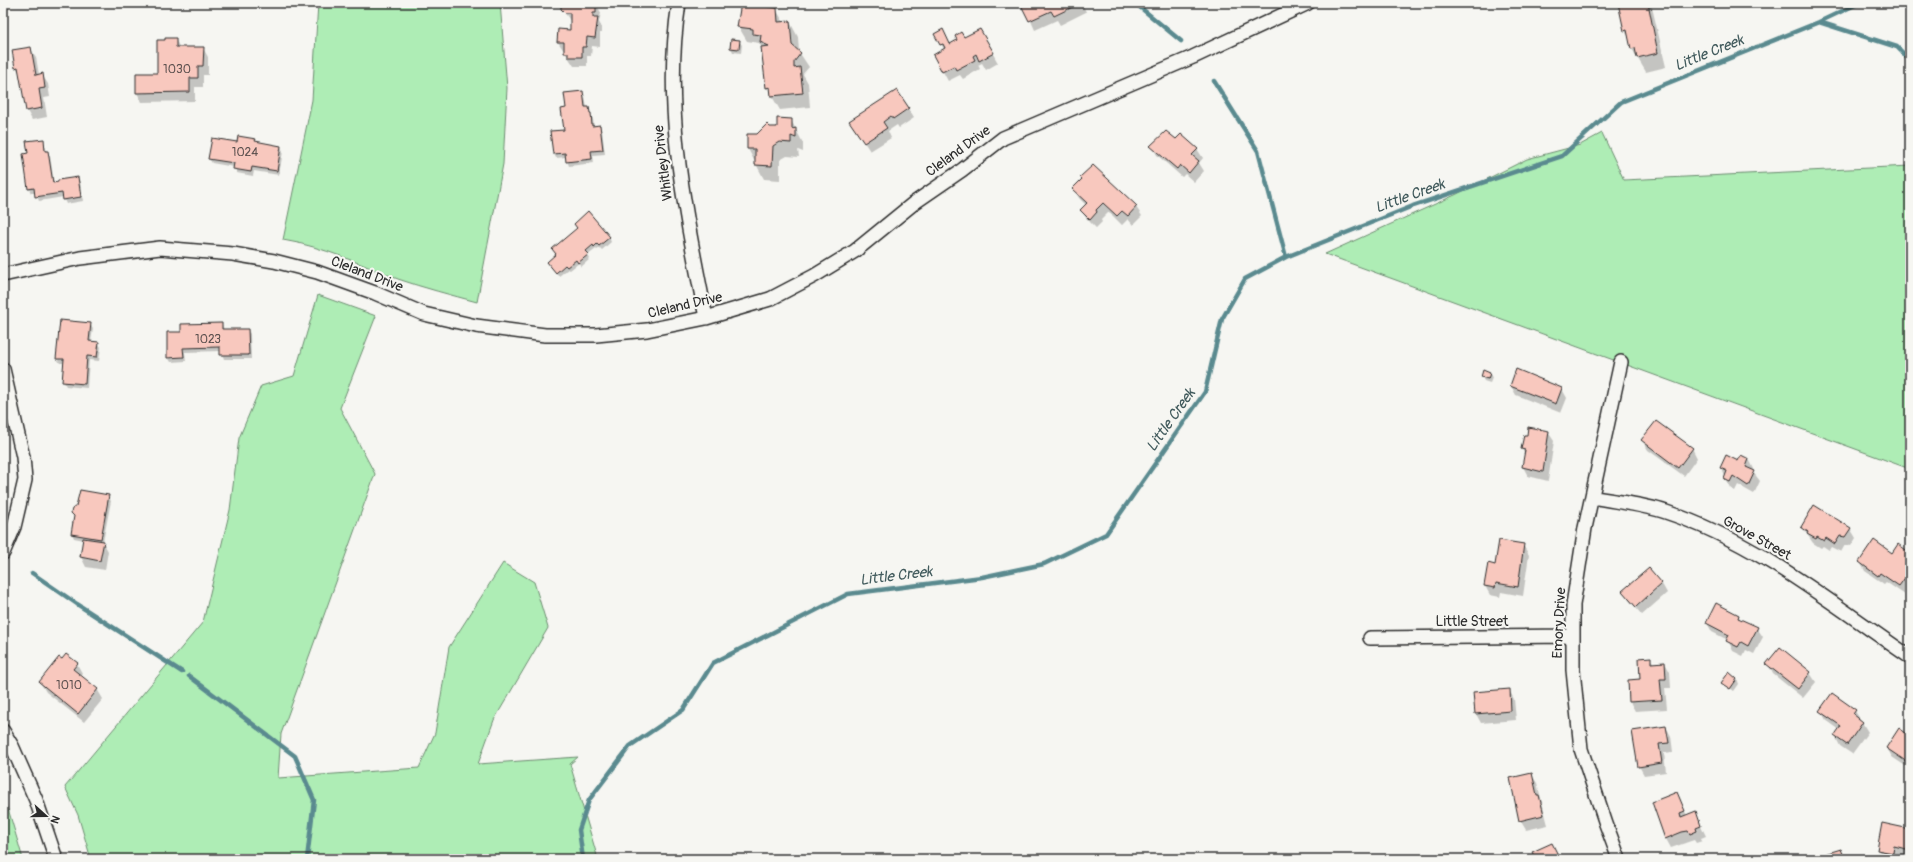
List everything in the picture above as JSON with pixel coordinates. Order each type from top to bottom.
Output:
[{"type":"street","name":"Whitley Drive","points":[[679,3],[672,81],[675,144],[682,192],[706,318]]},
{"type":"street","name":"Cleland Drive","points":[[3,274],[80,258],[160,248],[233,254],[274,261],[338,279],[424,314],[476,326],[545,335],[596,335],[647,330],[706,318],[770,299],[814,276],[855,251],[914,203],[962,170],[1003,138],[1193,57],[1308,3]]},
{"type":"street","name":"Emory Drive","points":[[1619,859],[1581,748],[1573,670],[1573,605],[1592,498],[1621,362]]},
{"type":"street","points":[[3,369],[23,457],[24,480],[14,527],[3,553]]},
{"type":"street","name":"Grove Street","points":[[1592,498],[1665,512],[1708,530],[1764,557],[1910,657]]},
{"type":"street","name":"Little Street","points":[[1370,638],[1573,636]]},
{"type":"street","points":[[3,731],[12,746],[36,800],[56,859]]},
{"type":"green space","points":[[318,3],[500,3],[507,88],[503,164],[477,302],[398,279],[328,251],[283,240],[312,100]]},
{"type":"green space","points":[[1602,133],[1624,180],[1910,166],[1910,469],[1325,254],[1455,195],[1527,159],[1580,145]]},
{"type":"green space","points":[[318,295],[376,316],[340,408],[375,474],[281,734],[278,778],[419,768],[435,733],[449,647],[503,563],[534,582],[548,628],[494,720],[478,764],[578,757],[570,764],[598,859],[91,859],[78,815],[65,787],[203,622],[230,510],[239,438],[261,386],[294,376]]},
{"type":"green space","points":[[3,801],[9,812],[23,859],[3,859]]},
{"type":"building","points":[[564,3],[596,3],[596,13],[593,13],[593,17],[598,17],[595,38],[587,37],[586,47],[582,47],[582,57],[568,57],[568,53],[564,53],[564,42],[557,42],[558,29],[570,30],[570,13],[565,13],[561,9],[561,6]]},
{"type":"building","points":[[741,3],[777,8],[778,22],[790,21],[792,45],[801,53],[794,62],[794,68],[800,67],[803,93],[771,96],[770,87],[766,88],[761,47],[769,46],[760,42],[761,35],[753,34],[753,29],[737,27]]},
{"type":"building","points":[[1020,3],[1081,3],[1054,16],[1051,11],[1029,21]]},
{"type":"building","points":[[1618,3],[1648,3],[1658,53],[1637,58],[1635,48],[1631,49],[1627,30],[1624,31]]},
{"type":"building","points":[[943,29],[950,44],[957,40],[955,36],[961,32],[964,37],[980,29],[994,53],[979,61],[976,54],[973,56],[975,60],[956,70],[954,66],[942,72],[933,55],[945,48],[943,44],[940,45],[934,34]]},
{"type":"building","points":[[165,38],[176,38],[176,47],[204,47],[203,66],[198,66],[198,78],[190,78],[190,92],[136,93],[136,73],[157,73],[157,40],[165,40]]},
{"type":"building","points":[[731,39],[740,40],[739,49],[730,48]]},
{"type":"building","points":[[31,47],[36,75],[43,73],[45,88],[39,89],[42,108],[26,111],[18,67],[15,68],[12,50]]},
{"type":"building","points":[[897,90],[909,108],[893,119],[891,116],[883,122],[887,128],[864,143],[849,121]]},
{"type":"building","points":[[583,91],[585,107],[589,107],[591,113],[592,126],[600,125],[603,150],[591,151],[592,159],[566,162],[565,153],[553,154],[550,131],[564,130],[561,109],[566,108],[564,93]]},
{"type":"building","points":[[777,118],[792,119],[792,129],[796,128],[796,138],[791,136],[791,143],[779,142],[773,146],[772,166],[755,165],[755,149],[747,149],[747,134],[757,134],[767,124],[770,127],[777,127]]},
{"type":"building","points":[[1166,131],[1176,139],[1181,134],[1198,149],[1192,155],[1199,161],[1189,173],[1180,165],[1177,169],[1150,146]]},
{"type":"building","points":[[238,136],[281,146],[277,171],[252,167],[251,172],[233,169],[234,163],[208,159],[212,138],[237,142]]},
{"type":"building","points":[[44,139],[45,151],[48,151],[53,183],[58,182],[58,180],[78,177],[81,197],[63,200],[62,193],[35,197],[34,188],[28,189],[23,154],[28,153],[26,141]]},
{"type":"building","points":[[1093,165],[1137,206],[1128,216],[1122,211],[1117,216],[1103,203],[1096,210],[1097,212],[1090,220],[1080,210],[1087,203],[1072,189],[1082,179],[1080,177]]},
{"type":"building","points":[[588,211],[610,237],[599,246],[597,244],[594,247],[593,245],[586,251],[589,254],[578,263],[576,260],[567,267],[565,265],[556,273],[547,262],[556,254],[552,249],[577,228],[574,224]]},
{"type":"building","points":[[60,320],[91,323],[89,341],[99,342],[97,357],[87,356],[85,384],[62,382],[64,359],[56,359]]},
{"type":"building","points":[[222,323],[222,329],[248,329],[249,355],[220,355],[220,347],[183,348],[184,357],[167,358],[167,332],[181,332],[181,324]]},
{"type":"building","points":[[1516,369],[1562,388],[1556,404],[1510,386]]},
{"type":"building","points":[[1483,370],[1490,373],[1488,379],[1481,377]]},
{"type":"building","points":[[1656,421],[1693,448],[1678,468],[1641,440]]},
{"type":"building","points":[[1528,427],[1549,431],[1543,472],[1522,467],[1525,450],[1521,449],[1524,435],[1527,435]]},
{"type":"building","points":[[1726,455],[1738,461],[1741,455],[1749,459],[1746,467],[1755,471],[1748,486],[1733,476],[1730,482],[1724,479],[1727,471],[1720,468]]},
{"type":"building","points":[[80,490],[109,495],[101,539],[71,534],[74,516],[71,513],[72,509],[76,506]]},
{"type":"building","points":[[1814,505],[1851,528],[1845,537],[1840,536],[1835,544],[1826,538],[1824,541],[1807,534],[1808,532],[1801,527]]},
{"type":"building","points":[[83,538],[104,541],[100,561],[80,557]]},
{"type":"building","points":[[1499,540],[1524,544],[1518,587],[1496,583],[1495,588],[1484,586],[1488,563],[1495,565]]},
{"type":"building","points":[[1874,540],[1892,553],[1898,544],[1910,553],[1910,557],[1906,563],[1910,566],[1910,571],[1899,586],[1880,573],[1878,576],[1859,562]]},
{"type":"building","points":[[1649,568],[1662,583],[1636,607],[1622,591]]},
{"type":"building","points":[[1716,603],[1739,615],[1738,618],[1758,627],[1748,646],[1741,642],[1738,647],[1726,641],[1729,635],[1706,623]]},
{"type":"building","points":[[1780,647],[1811,672],[1798,689],[1766,664]]},
{"type":"building","points":[[66,654],[78,663],[73,669],[98,689],[78,714],[39,682],[59,657],[62,659]]},
{"type":"building","points":[[1651,657],[1651,663],[1665,662],[1666,679],[1660,679],[1662,700],[1629,702],[1628,680],[1640,679],[1639,658]]},
{"type":"building","points":[[1729,672],[1737,679],[1730,689],[1721,683]]},
{"type":"building","points":[[1510,689],[1511,711],[1475,714],[1473,692]]},
{"type":"building","points":[[1832,693],[1856,710],[1853,714],[1863,722],[1847,745],[1834,736],[1841,726],[1819,711]]},
{"type":"building","points":[[1666,726],[1669,743],[1659,744],[1662,763],[1638,767],[1632,731]]},
{"type":"building","points":[[1899,728],[1910,736],[1910,764],[1886,748]]},
{"type":"building","points":[[1532,773],[1537,795],[1539,795],[1544,815],[1519,821],[1510,778]]},
{"type":"building","points":[[1677,792],[1685,811],[1680,813],[1681,817],[1696,811],[1701,826],[1696,828],[1697,831],[1690,834],[1688,831],[1682,832],[1665,839],[1652,802]]},
{"type":"building","points":[[1882,823],[1910,829],[1910,850],[1894,846],[1893,853],[1877,850]]},
{"type":"building","points":[[1552,843],[1560,859],[1536,859],[1532,852]]},
{"type":"building","points":[[1841,849],[1845,859],[1819,859],[1818,856]]},
{"type":"waterway","points":[[1135,3],[1181,41]]},
{"type":"waterway","name":"Little Creek","points":[[583,859],[579,830],[589,800],[630,746],[683,710],[713,663],[848,594],[982,577],[1044,564],[1106,534],[1205,392],[1222,319],[1245,279],[1286,257],[1413,206],[1562,156],[1621,102],[1819,22],[1859,3]]},
{"type":"waterway","points":[[1819,22],[1897,47],[1910,60]]},
{"type":"waterway","points":[[1214,81],[1258,151],[1286,257]]},
{"type":"waterway","points":[[32,573],[182,672]]},
{"type":"waterway","points":[[189,676],[295,756],[314,800],[307,859]]}]
